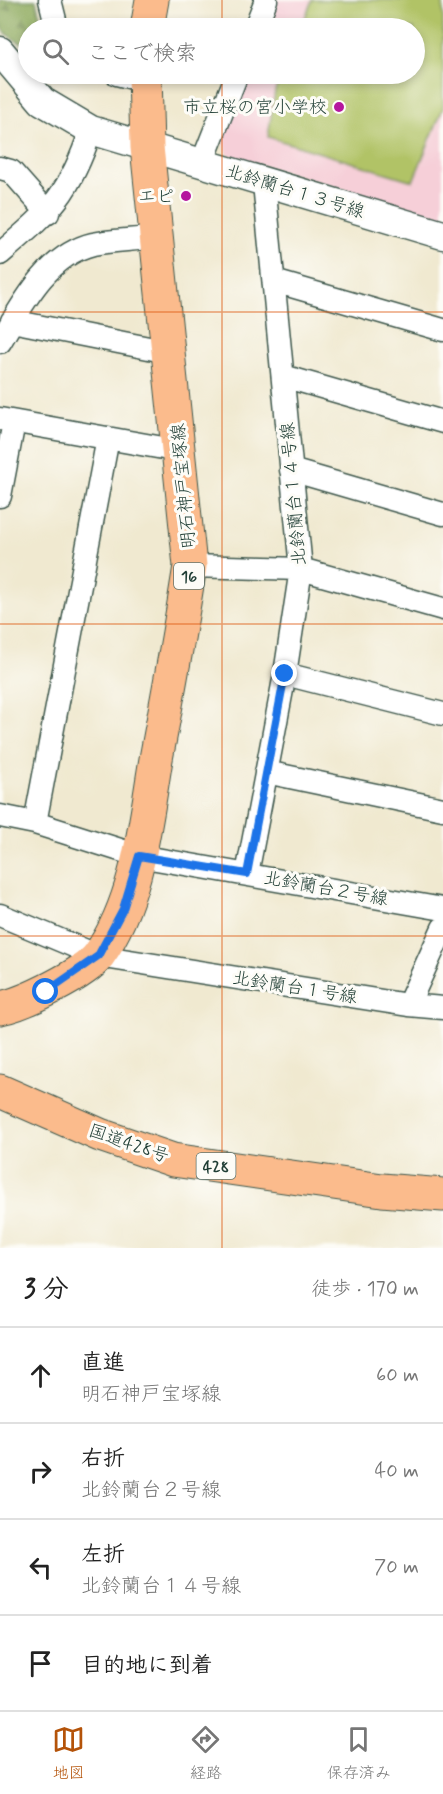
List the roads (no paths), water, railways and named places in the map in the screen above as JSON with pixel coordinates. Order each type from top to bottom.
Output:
[{"type":"main road","points":[[149,18],[152,0]]},
{"type":"main road","name":"明石神戸宝塚線","points":[[0,1008],[46,992],[98,956],[123,909],[139,856],[190,566],[157,237],[137,84]]},
{"type":"main road","name":"国道428号","points":[[0,1091],[109,1138],[174,1160],[382,1190],[443,1195]]},
{"type":"street","points":[[50,0],[54,18]]},
{"type":"street","points":[[259,18],[266,0]]},
{"type":"street","name":"北鈴蘭台１３号線","points":[[0,51],[18,72]]},
{"type":"street","name":"北鈴蘭台１３号線","points":[[28,84],[42,101],[91,130],[443,235]]},
{"type":"street","points":[[202,163],[233,84]]},
{"type":"street","points":[[0,254],[48,213],[65,192],[79,165],[91,130]]},
{"type":"street","points":[[0,168],[11,171],[48,213]]},
{"type":"street","name":"北鈴蘭台１４号線","points":[[247,874],[285,674],[301,569],[264,183]]},
{"type":"street","points":[[0,342],[30,292],[59,260],[91,245],[157,237]]},
{"type":"street","points":[[274,281],[443,330]]},
{"type":"street","points":[[12,321],[169,352]]},
{"type":"street","points":[[283,376],[443,422]]},
{"type":"street","points":[[0,496],[7,421],[180,451]]},
{"type":"street","points":[[34,823],[108,438]]},
{"type":"street","points":[[291,470],[443,514]]},
{"type":"street","points":[[190,566],[301,569],[443,609]]},
{"type":"street","points":[[285,674],[443,714]]},
{"type":"street","points":[[266,772],[443,809]]},
{"type":"street","name":"北鈴蘭台２号線","points":[[0,816],[34,823],[139,856],[443,909]]},
{"type":"street","name":"北鈴蘭台１号線","points":[[0,915],[98,956],[408,1005],[443,1008]]},
{"type":"street","points":[[408,1005],[443,928]]},
{"type":"place","name":"市立桜の宮小学校","points":[[339,107]]},
{"type":"place","name":"エピ","points":[[186,196]]}]
